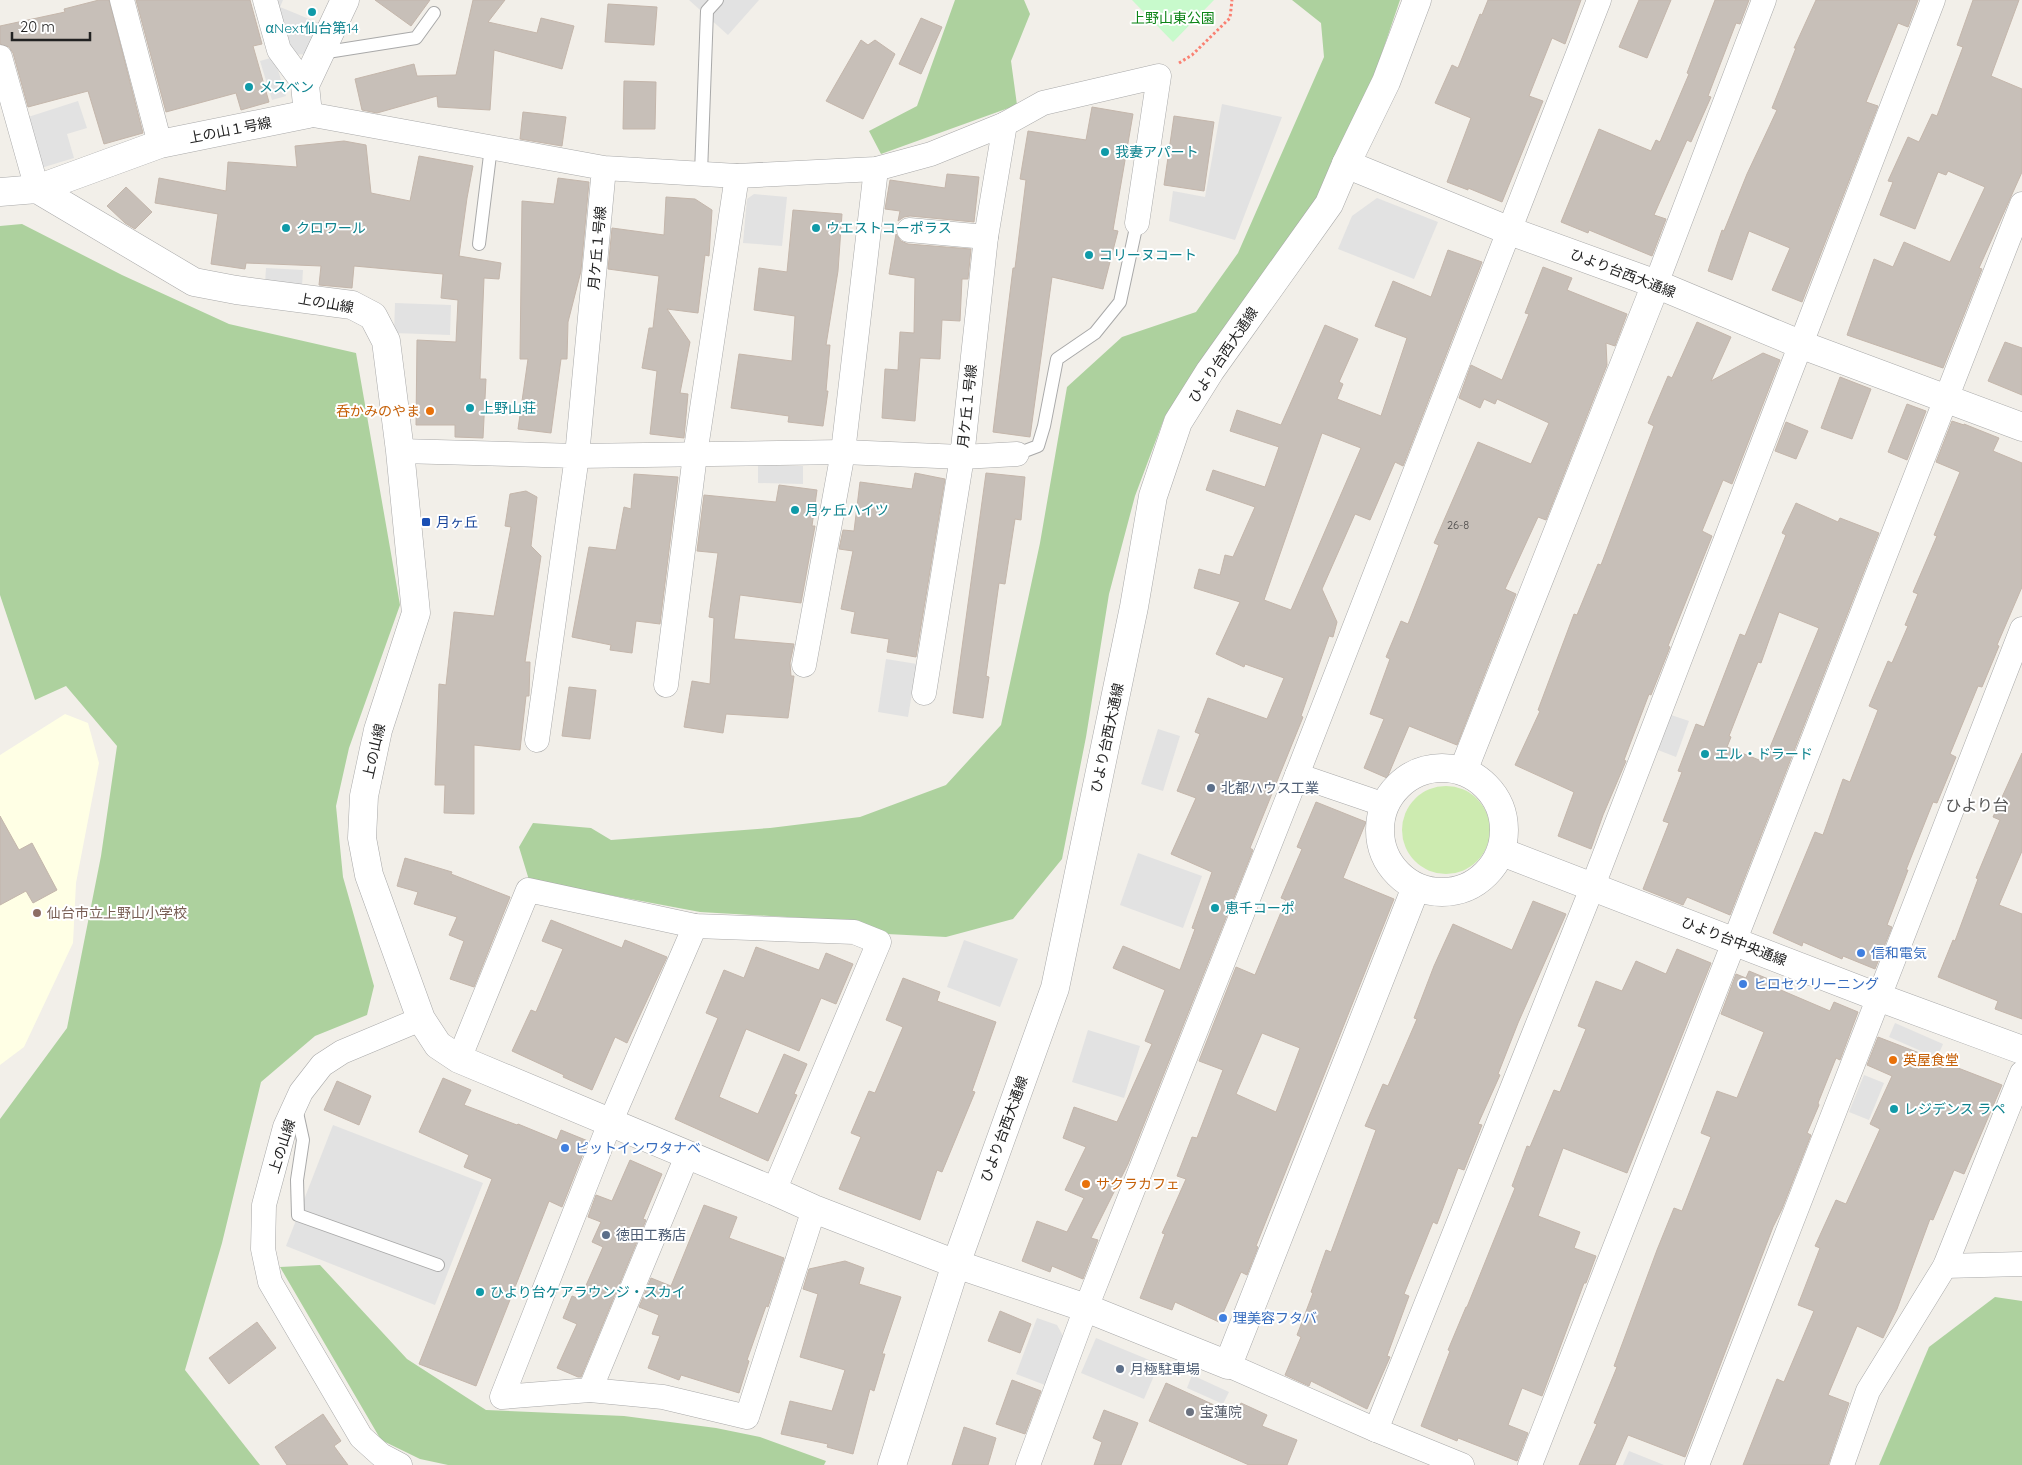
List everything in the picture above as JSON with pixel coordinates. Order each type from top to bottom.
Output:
[{"type":"street","points":[[122,0],[160,144]]},
{"type":"street","points":[[265,0],[279,50],[305,85],[308,114],[604,168],[737,176],[876,169],[931,154],[1005,124],[1043,104],[1159,76],[1136,223]]},
{"type":"street","points":[[305,85],[344,0]]},
{"type":"street","points":[[1346,164],[1386,82],[1417,0]]},
{"type":"street","points":[[1028,1465],[1086,1308],[1297,775],[1599,0]]},
{"type":"street","points":[[1463,770],[1656,284],[1764,0]]},
{"type":"street","points":[[1376,1430],[1592,888],[1934,0]]},
{"type":"street","points":[[0,57],[37,190],[0,192]]},
{"type":"street","name":"上の山１号線","points":[[37,190],[160,144],[308,114]]},
{"type":"street","name":"月ケ丘１号線","points":[[604,168],[577,456],[843,452],[962,457],[986,236],[1005,124]]},
{"type":"street","name":"ひより台西大通線","points":[[892,1465],[956,1264],[1055,988],[1134,606],[1152,496],[1178,422],[1210,371],[1328,204],[1346,164],[1510,231],[1656,284],[1802,345],[2022,427]]},
{"type":"street","points":[[804,665],[843,452],[876,169]]},
{"type":"street","points":[[666,685],[695,455],[737,176]]},
{"type":"street","name":"上の山線","points":[[37,190],[194,282],[236,290],[352,305],[373,316],[386,341],[400,452],[416,614],[378,730],[364,796],[362,838],[369,875],[421,1019],[342,1052],[322,1065],[301,1092],[285,1127],[264,1205],[263,1249],[270,1282],[361,1437],[381,1455],[400,1465]]},
{"type":"street","points":[[1530,1465],[2022,204]]},
{"type":"street","points":[[909,230],[986,236]]},
{"type":"street","points":[[400,452],[577,456],[537,740]]},
{"type":"street","points":[[924,693],[962,457],[1018,454]]},
{"type":"street","points":[[1697,1465],[2022,629]]},
{"type":"street","points":[[1445,767],[1463,770],[1480,780],[1494,794],[1502,810],[1505,829],[1502,852],[1492,867],[1477,882],[1458,890],[1436,892],[1416,886],[1400,876],[1388,861],[1381,843],[1380,824],[1385,805],[1395,789],[1409,777],[1426,769],[1445,767]]},
{"type":"street","points":[[1297,775],[1385,805]]},
{"type":"street","name":"ひより台中央通線","points":[[1502,852],[1878,997],[2022,1050]]},
{"type":"street","points":[[1228,1365],[1416,886]]},
{"type":"street","points":[[459,1060],[528,890],[695,926],[854,932],[879,942],[774,1191]]},
{"type":"street","points":[[695,926],[610,1123],[502,1397],[590,1390],[664,1396],[747,1418],[814,1209]]},
{"type":"street","points":[[421,1019],[438,1045],[459,1060],[814,1209],[956,1264],[1086,1308],[1228,1365],[1376,1430],[1462,1465]]},
{"type":"street","points":[[1842,1465],[1868,1391],[1944,1266],[2022,1073]]},
{"type":"street","points":[[590,1390],[687,1156]]},
{"type":"street","points":[[1944,1266],[2022,1264]]},
{"type":"lane","points":[[701,173],[707,11],[717,0]]},
{"type":"lane","points":[[320,53],[416,38],[434,13]]},
{"type":"lane","points":[[479,244],[490,147]]},
{"type":"lane","points":[[1018,454],[1038,446],[1044,426],[1057,359],[1094,334],[1120,302],[1136,223]]},
{"type":"lane","points":[[296,1105],[303,1140],[297,1180],[298,1216],[438,1266]]},
{"type":"path","points":[[1159,76],[1192,54],[1230,18],[1232,0]]},
{"type":"shaded area","points":[[277,0],[283,0],[280,7],[319,23],[306,54],[293,55]]},
{"type":"shaded area","points":[[689,0],[759,0],[728,35]]},
{"type":"shaded area","points":[[274,57],[286,96],[272,100],[260,61]]},
{"type":"shaded area","points":[[78,101],[87,128],[67,134],[74,158],[41,168],[25,118]]},
{"type":"shaded area","points":[[1222,104],[1282,117],[1235,240],[1169,221],[1173,191],[1205,197]]},
{"type":"shaded area","points":[[754,194],[787,197],[782,246],[743,243],[747,199]]},
{"type":"shaded area","points":[[1377,198],[1438,222],[1414,279],[1338,249],[1352,216]]},
{"type":"shaded area","points":[[266,268],[303,270],[302,286],[265,284]]},
{"type":"shaded area","points":[[395,303],[451,305],[450,335],[394,333]]},
{"type":"shaded area","points":[[758,465],[803,466],[803,484],[758,483]]},
{"type":"shaded area","points":[[886,659],[917,664],[908,717],[878,712]]},
{"type":"shaded area","name":"仙台市立上野山小学校","points":[[65,714],[88,723],[99,763],[76,883],[73,943],[24,1047],[0,1065],[0,755]]},
{"type":"shaded area","points":[[1671,715],[1689,721],[1676,757],[1658,750]]},
{"type":"shaded area","points":[[1158,729],[1180,736],[1163,791],[1141,784]]},
{"type":"shaded area","points":[[1138,853],[1202,876],[1183,928],[1120,905]]},
{"type":"shaded area","points":[[964,940],[1018,959],[1000,1007],[947,987]]},
{"type":"shaded area","points":[[1895,1023],[1943,1044],[1937,1058],[1889,1037]]},
{"type":"shaded area","points":[[1088,1030],[1140,1046],[1124,1098],[1072,1082]]},
{"type":"shaded area","points":[[1864,1075],[1884,1083],[1869,1120],[1849,1112]]},
{"type":"shaded area","points":[[333,1125],[483,1183],[435,1305],[286,1246]]},
{"type":"shaded area","points":[[1037,1318],[1057,1325],[1063,1336],[1045,1385],[1016,1374]]},
{"type":"shaded area","name":"月極駐車場","points":[[1096,1338],[1159,1364],[1144,1399],[1081,1373]]},
{"type":"shaded area","points":[[1192,1375],[1229,1392],[1223,1404],[1187,1388]]},
{"type":"shaded area","points":[[1629,1451],[1664,1465],[1623,1465]]},
{"type":"green space","points":[[955,0],[1024,0],[1030,14],[1011,61],[1017,105],[881,154],[869,131],[917,106]]},
{"type":"green space","name":"上野山東公園","points":[[1132,0],[1214,0],[1173,42]]},
{"type":"green space","points":[[1292,0],[1400,0],[1370,88],[1318,198],[1165,416],[1135,496],[1109,594],[1086,737],[1062,859],[1013,919],[946,937],[887,934],[854,921],[700,912],[529,880],[519,847],[533,823],[591,828],[611,840],[770,828],[860,817],[946,785],[1001,725],[1040,543],[1067,387],[1122,337],[1196,312],[1238,253],[1324,57],[1321,23]]},
{"type":"green space","points":[[22,224],[122,275],[229,324],[356,353],[400,605],[349,748],[336,806],[343,877],[374,986],[367,1015],[315,1036],[261,1082],[222,1243],[185,1370],[260,1465],[0,1465],[0,1119],[67,1028],[101,856],[117,746],[66,686],[35,700],[0,595],[0,226]]},
{"type":"green space","points":[[1446,786],[1463,790],[1477,799],[1486,813],[1490,830],[1486,847],[1477,861],[1463,870],[1446,874],[1429,870],[1415,861],[1406,847],[1402,830],[1406,813],[1415,799],[1429,790]]},
{"type":"green space","points":[[320,1265],[407,1359],[486,1410],[624,1416],[716,1428],[760,1437],[826,1461],[824,1465],[448,1465],[420,1459],[381,1440],[280,1267]]},
{"type":"green space","points":[[1995,1297],[2022,1301],[2022,1465],[1879,1465],[1929,1347]]},
{"type":"building","points":[[99,0],[109,0],[143,133],[104,144],[88,91],[28,107],[13,53],[9,47],[0,44],[0,26],[65,12],[64,9]]},
{"type":"building","points":[[136,0],[250,0],[262,44],[253,46],[269,102],[241,110],[236,93],[166,112]]},
{"type":"building","points":[[375,0],[430,0],[411,26]]},
{"type":"building","points":[[473,0],[505,0],[488,22],[537,33],[541,18],[574,26],[562,69],[494,50],[490,110],[438,107],[437,96],[377,113],[362,110],[355,79],[414,64],[417,76],[456,75]]},
{"type":"building","points":[[1488,0],[1581,0],[1565,44],[1552,38],[1529,96],[1543,101],[1502,202],[1468,188],[1468,190],[1447,182],[1471,118],[1435,103],[1452,65],[1458,68],[1480,14],[1482,15]]},
{"type":"building","points":[[1639,0],[1671,0],[1647,58],[1619,47]]},
{"type":"building","points":[[1715,0],[1749,0],[1740,24],[1736,23],[1708,96],[1711,97],[1691,142],[1687,140],[1654,215],[1666,219],[1652,256],[1589,230],[1588,233],[1561,222],[1599,129],[1651,151],[1656,140],[1660,142],[1689,74],[1687,73]]},
{"type":"building","points":[[1816,0],[1918,0],[1908,27],[1898,23],[1866,102],[1878,106],[1802,302],[1772,290],[1790,248],[1749,231],[1732,280],[1708,271],[1722,230],[1724,231],[1747,174],[1777,110],[1772,108],[1796,48],[1794,48]]},
{"type":"building","points":[[1973,0],[2019,0],[1991,76],[2022,89],[2022,172],[1979,268],[1982,269],[1943,368],[1847,335],[1874,259],[1893,267],[1904,242],[1950,262],[1985,187],[1948,171],[1946,175],[1938,172],[1915,229],[1880,215],[1893,182],[1888,181],[1908,137],[1919,142],[1932,114],[1937,116],[1963,47],[1957,45]]},
{"type":"building","points":[[608,4],[657,7],[654,45],[605,42]]},
{"type":"building","points":[[921,18],[942,27],[921,74],[899,64]]},
{"type":"building","points":[[861,40],[868,45],[875,40],[895,54],[863,119],[826,101]]},
{"type":"building","points":[[624,81],[656,82],[655,129],[623,129]]},
{"type":"building","points":[[1092,107],[1133,114],[1113,230],[1118,231],[1103,289],[1052,277],[1030,437],[993,432],[1026,180],[1020,179],[1028,131],[1086,140]]},
{"type":"building","points":[[523,112],[566,117],[562,146],[520,139]]},
{"type":"building","points":[[1174,116],[1214,122],[1204,191],[1164,185]]},
{"type":"building","points":[[344,141],[366,145],[371,193],[410,201],[419,156],[473,166],[459,256],[501,263],[499,279],[484,278],[480,379],[486,379],[483,438],[455,437],[455,425],[416,425],[417,340],[456,342],[458,300],[441,298],[443,274],[354,266],[352,288],[319,285],[321,266],[246,263],[245,269],[211,264],[218,214],[155,203],[159,178],[226,191],[228,162],[297,167],[295,146]]},
{"type":"building","points":[[947,174],[979,177],[974,222],[910,216],[898,221],[900,211],[885,209],[890,180],[945,188]]},
{"type":"building","points":[[558,178],[589,182],[581,271],[568,322],[567,359],[561,359],[551,433],[518,429],[528,359],[520,359],[522,201],[554,204]]},
{"type":"building","points":[[126,187],[152,212],[135,229],[125,223],[107,206]]},
{"type":"building","points":[[666,197],[695,199],[712,210],[709,256],[705,255],[698,313],[667,309],[690,342],[680,393],[688,394],[684,438],[650,434],[657,371],[642,368],[649,328],[653,328],[659,276],[608,269],[612,228],[664,235]]},
{"type":"building","points":[[793,210],[842,214],[838,271],[826,345],[830,345],[826,391],[828,391],[823,426],[788,422],[789,416],[731,408],[739,354],[792,361],[795,316],[754,310],[759,268],[787,272]]},
{"type":"building","points":[[896,234],[901,241],[908,244],[971,249],[968,279],[962,279],[960,321],[942,320],[940,359],[920,358],[915,421],[882,418],[885,369],[898,370],[900,332],[914,333],[915,278],[889,274]]},
{"type":"building","points":[[1448,250],[1482,262],[1403,466],[1395,462],[1370,520],[1355,514],[1322,589],[1337,622],[1333,637],[1329,636],[1301,716],[1303,717],[1250,848],[1253,850],[1128,1164],[1091,1238],[1098,1240],[1083,1279],[1052,1266],[1050,1272],[1022,1261],[1037,1221],[1067,1232],[1084,1198],[1065,1190],[1086,1147],[1063,1138],[1074,1107],[1117,1122],[1152,1044],[1145,1041],[1165,990],[1113,968],[1123,946],[1180,970],[1195,929],[1192,928],[1212,872],[1171,854],[1196,798],[1177,791],[1200,734],[1195,732],[1208,698],[1267,719],[1284,678],[1245,664],[1244,667],[1216,654],[1240,602],[1194,588],[1199,569],[1220,575],[1225,555],[1233,557],[1255,507],[1206,490],[1213,470],[1265,487],[1279,447],[1230,431],[1237,410],[1281,425],[1325,325],[1358,339],[1339,382],[1343,384],[1337,399],[1381,416],[1407,338],[1375,326],[1393,281],[1431,297]],"holes":[[[1322,433],[1361,448],[1291,610],[1264,600]]]},
{"type":"building","points":[[1543,267],[1572,278],[1567,290],[1627,314],[1615,346],[1606,343],[1607,365],[1546,520],[1538,517],[1505,589],[1516,594],[1457,745],[1409,726],[1387,778],[1364,768],[1384,719],[1370,714],[1390,659],[1386,657],[1401,621],[1408,624],[1439,545],[1434,543],[1478,442],[1531,464],[1549,423],[1497,399],[1495,404],[1484,399],[1480,408],[1459,398],[1471,365],[1502,380],[1529,314],[1525,313]]},
{"type":"building","points":[[1697,322],[1731,337],[1711,381],[1763,353],[1780,360],[1732,484],[1723,480],[1702,531],[1712,536],[1668,646],[1670,647],[1651,695],[1649,694],[1624,760],[1626,761],[1591,849],[1558,836],[1574,792],[1515,765],[1540,711],[1538,710],[1574,614],[1577,615],[1598,564],[1601,565],[1654,426],[1648,423],[1668,376],[1672,378]]},
{"type":"building","points":[[2005,342],[2022,348],[2022,395],[1988,381]]},
{"type":"building","points":[[1840,377],[1871,389],[1852,439],[1821,428]]},
{"type":"building","points":[[1907,404],[1926,411],[1907,460],[1888,452]]},
{"type":"building","points":[[1952,421],[1999,438],[1993,451],[2022,463],[2022,587],[1997,645],[1999,646],[1982,687],[1978,686],[1950,754],[1956,757],[1937,803],[1933,802],[1906,870],[1908,870],[1887,925],[1892,927],[1875,969],[1843,956],[1842,959],[1803,942],[1802,946],[1773,933],[1815,832],[1823,835],[1843,779],[1850,782],[1878,710],[1869,706],[1888,661],[1892,663],[1908,626],[1905,625],[1918,594],[1913,592],[1937,536],[1934,535],[1960,472],[1936,462]]},
{"type":"building","points":[[1786,422],[1808,431],[1796,459],[1775,451]]},
{"type":"building","points":[[915,473],[945,479],[916,657],[887,652],[889,639],[851,633],[855,612],[841,609],[853,551],[839,549],[843,530],[854,531],[860,482],[912,489]]},
{"type":"building","points":[[986,473],[1025,477],[1021,520],[1015,519],[1005,584],[999,583],[986,676],[989,677],[983,718],[953,713]]},
{"type":"building","points":[[634,474],[678,477],[660,624],[636,621],[632,653],[610,650],[611,645],[572,637],[589,547],[616,550],[624,507],[631,509]]},
{"type":"building","points":[[779,485],[817,490],[812,526],[815,526],[801,603],[740,595],[734,639],[794,644],[790,663],[791,676],[794,676],[788,718],[726,714],[723,733],[684,727],[692,681],[710,684],[714,618],[709,617],[718,553],[697,551],[704,495],[776,502]]},
{"type":"building","points":[[526,491],[537,497],[531,546],[541,556],[525,662],[530,662],[529,696],[526,696],[520,750],[474,745],[474,814],[444,813],[445,785],[435,785],[439,684],[446,685],[454,612],[494,616],[511,527],[505,526],[510,494]]},
{"type":"building","points":[[1796,503],[1838,522],[1840,518],[1879,533],[1730,915],[1687,897],[1683,905],[1643,889],[1669,823],[1663,821],[1682,772],[1678,771],[1696,724],[1704,727],[1740,634],[1745,636],[1786,535],[1782,533]],"holes":[[[1779,612],[1819,628],[1764,762],[1727,747],[1731,737],[1729,736],[1758,662],[1761,663]]]},
{"type":"building","points":[[569,687],[596,690],[590,739],[562,736]]},
{"type":"building","points":[[2022,753],[2022,851],[1999,905],[2022,914],[2022,1019],[1995,1009],[1998,1001],[1938,977],[1953,940],[1955,941],[1978,879],[1976,878],[2000,820],[1993,817]]},
{"type":"building","points":[[1316,802],[1366,822],[1343,878],[1394,899],[1256,1246],[1258,1247],[1247,1275],[1241,1272],[1219,1322],[1175,1302],[1172,1310],[1140,1298],[1165,1234],[1162,1233],[1186,1179],[1177,1176],[1192,1137],[1197,1138],[1223,1070],[1199,1061],[1236,967],[1255,975],[1286,900],[1281,898],[1302,849],[1297,847]],"holes":[[[1262,1033],[1300,1048],[1276,1112],[1236,1094]]]},
{"type":"building","points":[[0,816],[19,850],[32,843],[57,890],[33,903],[26,891],[0,905]]},
{"type":"building","points":[[405,858],[452,872],[451,874],[510,897],[474,987],[450,979],[464,941],[449,935],[457,917],[414,904],[418,892],[397,886]]},
{"type":"building","points":[[1533,901],[1566,914],[1518,1023],[1498,1074],[1500,1075],[1478,1124],[1482,1125],[1464,1170],[1458,1168],[1437,1224],[1433,1222],[1404,1294],[1409,1296],[1387,1356],[1390,1357],[1367,1409],[1311,1381],[1309,1386],[1285,1375],[1301,1337],[1297,1335],[1313,1293],[1311,1292],[1326,1250],[1331,1252],[1376,1130],[1365,1126],[1383,1084],[1388,1086],[1417,1019],[1414,1018],[1434,966],[1453,924],[1512,950]]},
{"type":"building","points":[[551,920],[622,948],[625,940],[667,957],[627,1043],[615,1037],[592,1090],[512,1051],[531,1010],[536,1012],[563,949],[542,941]]},
{"type":"building","points":[[756,947],[819,970],[826,953],[853,964],[836,1004],[821,998],[799,1051],[746,1029],[719,1097],[758,1114],[784,1054],[807,1064],[794,1094],[797,1095],[768,1161],[675,1119],[718,1018],[706,1013],[724,970],[744,978]]},
{"type":"building","points":[[1677,949],[1711,963],[1627,1173],[1563,1148],[1538,1216],[1580,1232],[1574,1248],[1596,1256],[1542,1396],[1522,1388],[1508,1425],[1528,1433],[1517,1461],[1458,1438],[1457,1441],[1421,1426],[1450,1351],[1448,1350],[1515,1188],[1512,1186],[1527,1146],[1530,1147],[1554,1090],[1560,1092],[1586,1029],[1578,1026],[1596,981],[1622,991],[1636,961],[1666,974]]},
{"type":"building","points":[[1749,971],[1778,983],[1776,988],[1830,1011],[1834,1002],[1858,1012],[1840,1060],[1836,1058],[1818,1103],[1819,1105],[1807,1133],[1811,1135],[1773,1227],[1685,1457],[1628,1435],[1615,1465],[1579,1465],[1597,1424],[1594,1423],[1617,1367],[1614,1366],[1657,1250],[1674,1208],[1682,1211],[1711,1137],[1701,1133],[1717,1091],[1737,1098],[1764,1032],[1721,1014],[1736,974],[1746,978]]},
{"type":"building","points":[[903,978],[940,992],[937,1001],[996,1022],[972,1091],[975,1092],[942,1172],[937,1170],[920,1220],[839,1189],[861,1137],[851,1133],[869,1091],[875,1093],[903,1027],[886,1020]]},
{"type":"building","points":[[1878,1037],[2002,1085],[1964,1174],[1954,1170],[1933,1220],[1930,1219],[1897,1309],[1883,1338],[1857,1326],[1828,1395],[1849,1403],[1828,1465],[1743,1465],[1777,1379],[1784,1382],[1814,1311],[1798,1305],[1820,1248],[1815,1246],[1836,1200],[1846,1204],[1880,1129],[1870,1124],[1892,1076],[1867,1065]]},
{"type":"building","points":[[443,1078],[471,1090],[464,1105],[557,1140],[561,1130],[588,1141],[562,1207],[549,1201],[476,1386],[419,1364],[492,1179],[464,1167],[469,1155],[419,1132]]},
{"type":"building","points":[[337,1081],[371,1096],[359,1125],[324,1110]]},
{"type":"building","points":[[630,1160],[662,1174],[643,1219],[646,1220],[581,1377],[578,1377],[557,1368],[577,1324],[563,1318],[572,1296],[580,1299],[603,1247],[592,1242],[601,1222],[588,1217],[596,1195],[612,1201]]},
{"type":"building","points":[[704,1205],[737,1217],[729,1238],[784,1258],[768,1307],[766,1306],[747,1360],[749,1361],[739,1393],[681,1375],[679,1380],[648,1368],[660,1336],[652,1334],[659,1315],[639,1307],[651,1278],[671,1286]]},
{"type":"building","points":[[845,1261],[864,1268],[859,1284],[901,1297],[882,1354],[885,1354],[874,1391],[870,1389],[853,1454],[827,1447],[828,1444],[781,1434],[790,1401],[832,1411],[845,1370],[800,1357],[818,1294],[803,1289],[809,1269]]},
{"type":"building","points":[[1000,1311],[1031,1324],[1020,1353],[988,1341]]},
{"type":"building","points":[[257,1322],[276,1348],[229,1384],[209,1358]]},
{"type":"building","points":[[1012,1380],[1041,1391],[1025,1434],[996,1424]]},
{"type":"building","points":[[1166,1383],[1236,1415],[1241,1403],[1267,1415],[1262,1426],[1297,1440],[1287,1465],[1249,1465],[1149,1421]]},
{"type":"building","points":[[1104,1410],[1138,1423],[1121,1465],[1094,1465],[1102,1442],[1093,1438]]},
{"type":"building","points":[[323,1414],[341,1441],[334,1446],[348,1465],[287,1465],[275,1447]]},
{"type":"building","points":[[964,1427],[996,1438],[988,1465],[952,1465]]},
{"type":"place","name":"αNext仙台第14","points":[[312,12]]},
{"type":"place","name":"メスベン","points":[[249,87]]},
{"type":"place","name":"我妻アパート","points":[[1105,152]]},
{"type":"place","name":"クロワール","points":[[286,228]]},
{"type":"place","name":"ウエストコーポラス","points":[[816,228]]},
{"type":"place","name":"コリーヌコート","points":[[1089,255]]},
{"type":"place","name":"上野山荘","points":[[470,408]]},
{"type":"place","name":"呑かみのやま","points":[[430,411]]},
{"type":"place","name":"月ヶ丘ハイツ","points":[[795,510]]},
{"type":"place","name":"月ヶ丘","points":[[426,522]]},
{"type":"place","name":"エル・ドラード","points":[[1705,754]]},
{"type":"place","name":"北都ハウス工業","points":[[1211,788]]},
{"type":"place","name":"恵千コーポ","points":[[1215,908]]},
{"type":"place","name":"仙台市立上野山小学校","points":[[37,913]]},
{"type":"place","name":"信和電気","points":[[1861,953]]},
{"type":"place","name":"ヒロセクリーニング","points":[[1743,984]]},
{"type":"place","name":"英屋食堂","points":[[1893,1060]]},
{"type":"place","name":"レジデンス ラペ","points":[[1894,1109]]},
{"type":"place","name":"ピットインワタナベ","points":[[565,1148]]},
{"type":"place","name":"サクラカフェ","points":[[1086,1184]]},
{"type":"place","name":"徳田工務店","points":[[606,1235]]},
{"type":"place","name":"ひより台ケアラウンジ・スカイ","points":[[480,1292]]},
{"type":"place","name":"理美容フタバ","points":[[1223,1318]]},
{"type":"place","name":"月極駐車場","points":[[1120,1369]]},
{"type":"place","name":"宝蓮院","points":[[1190,1412]]},
{"type":"district","name":"ひより台","points":[[1977,805]]}]
